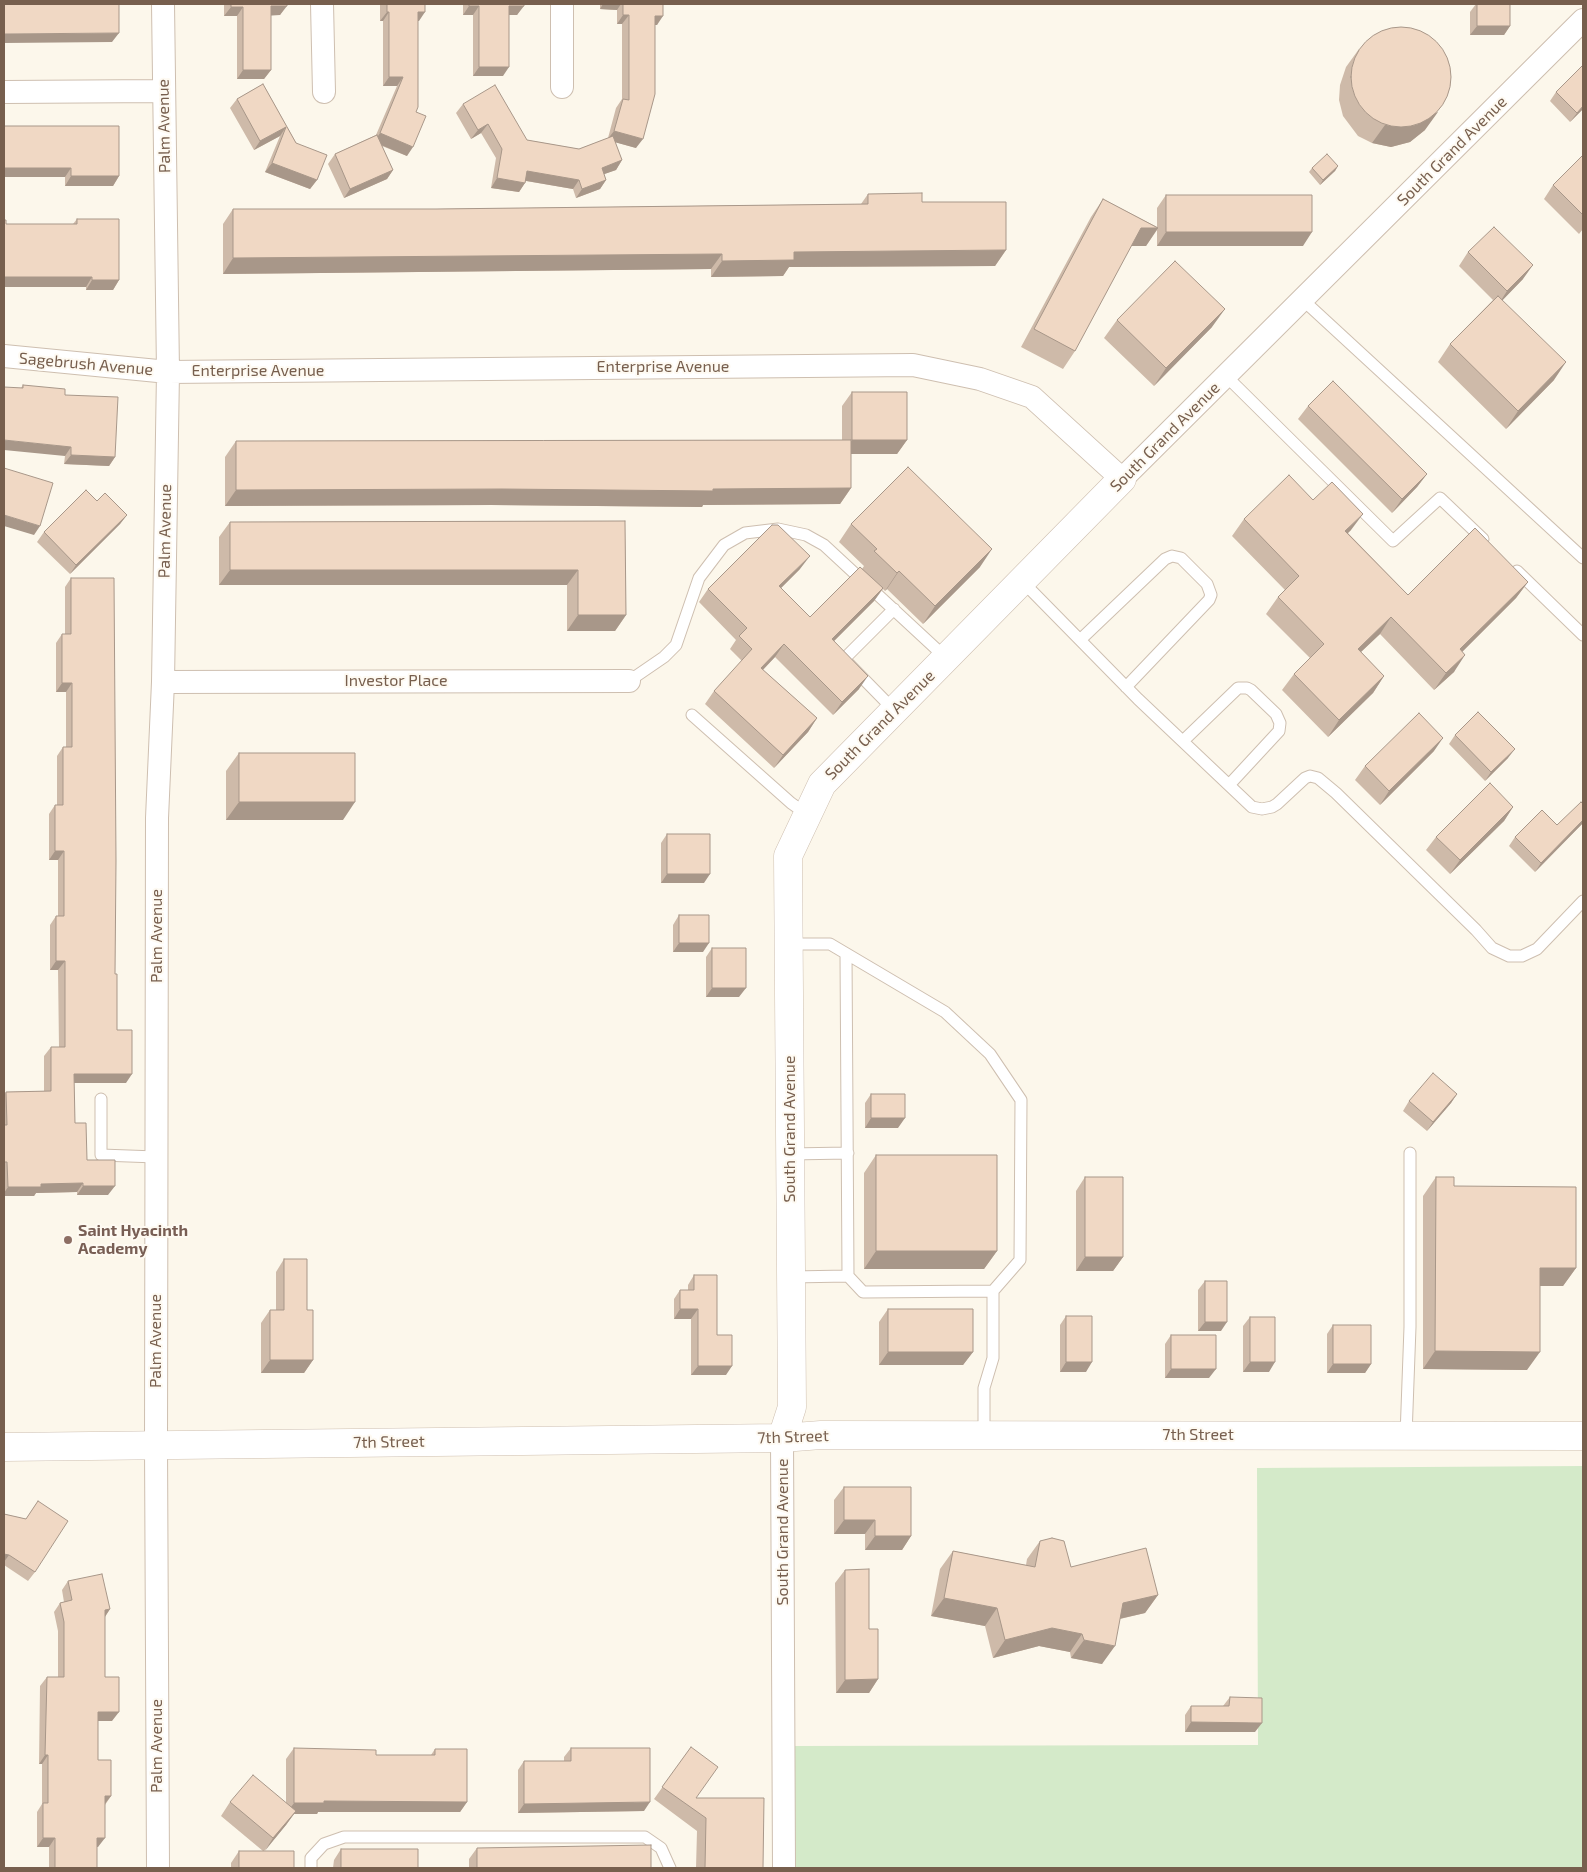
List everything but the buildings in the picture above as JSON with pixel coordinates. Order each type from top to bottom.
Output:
[{"type":"street","name":"Palm Avenue","points":[[158,1868],[156,1445],[157,818],[163,682],[168,372],[163,4]]},
{"type":"street","points":[[322,4],[324,92]]},
{"type":"street","points":[[562,4],[562,87]]},
{"type":"street","name":"South Grand Avenue","points":[[784,1868],[782,1438],[792,1407],[788,856],[822,784],[1122,479],[1583,20]]},
{"type":"street","points":[[4,92],[163,92]]},
{"type":"street","name":"Sagebrush Avenue","points":[[4,356],[168,372]]},
{"type":"street","name":"Enterprise Avenue","points":[[168,372],[913,365],[980,379],[1032,397],[1122,479]]},
{"type":"street","name":"Investor Place","points":[[163,682],[629,681]]},
{"type":"street","name":"7th Street","points":[[4,1447],[782,1438],[822,1435],[1583,1436]]},
{"type":"lane","points":[[1303,300],[1583,558]]},
{"type":"lane","points":[[1226,376],[1393,541],[1440,498],[1490,546]]},
{"type":"lane","points":[[629,681],[664,657],[676,645],[699,578],[724,545],[745,533],[778,529],[806,535],[824,545],[946,658]]},
{"type":"lane","points":[[1080,640],[1165,559],[1172,556],[1181,558],[1207,584],[1210,592],[1209,600],[1126,687]]},
{"type":"lane","points":[[1512,566],[1583,635]]},
{"type":"lane","points":[[1022,581],[1126,687],[1252,807],[1262,809],[1277,804],[1305,778],[1312,776],[1320,779],[1476,930],[1492,948],[1509,956],[1522,956],[1537,949],[1583,901]]},
{"type":"lane","points":[[894,610],[844,660],[895,711]]},
{"type":"lane","points":[[1183,741],[1238,688],[1251,690],[1270,708],[1280,723],[1279,731],[1228,785]]},
{"type":"lane","points":[[692,715],[791,803],[808,815]]},
{"type":"lane","points":[[789,944],[830,944],[945,1012],[990,1054],[1021,1100],[1020,1260],[993,1291],[993,1358],[984,1388],[984,1435]]},
{"type":"lane","points":[[846,954],[848,1276],[863,1292],[993,1291]]},
{"type":"lane","points":[[100,1099],[101,1155],[156,1157]]},
{"type":"lane","points":[[790,1154],[848,1153]]},
{"type":"lane","points":[[1406,1436],[1410,1327],[1410,1153]]},
{"type":"lane","points":[[791,1277],[848,1276]]},
{"type":"lane","points":[[311,1868],[311,1858],[324,1844],[344,1837],[645,1837],[661,1848],[670,1868]]},
{"type":"green space","points":[[1583,1466],[1583,1868],[794,1868],[795,1746],[1258,1745],[1257,1468]]},
{"type":"place","name":"Saint Hyacinth Academy","points":[[68,1240]]}]
